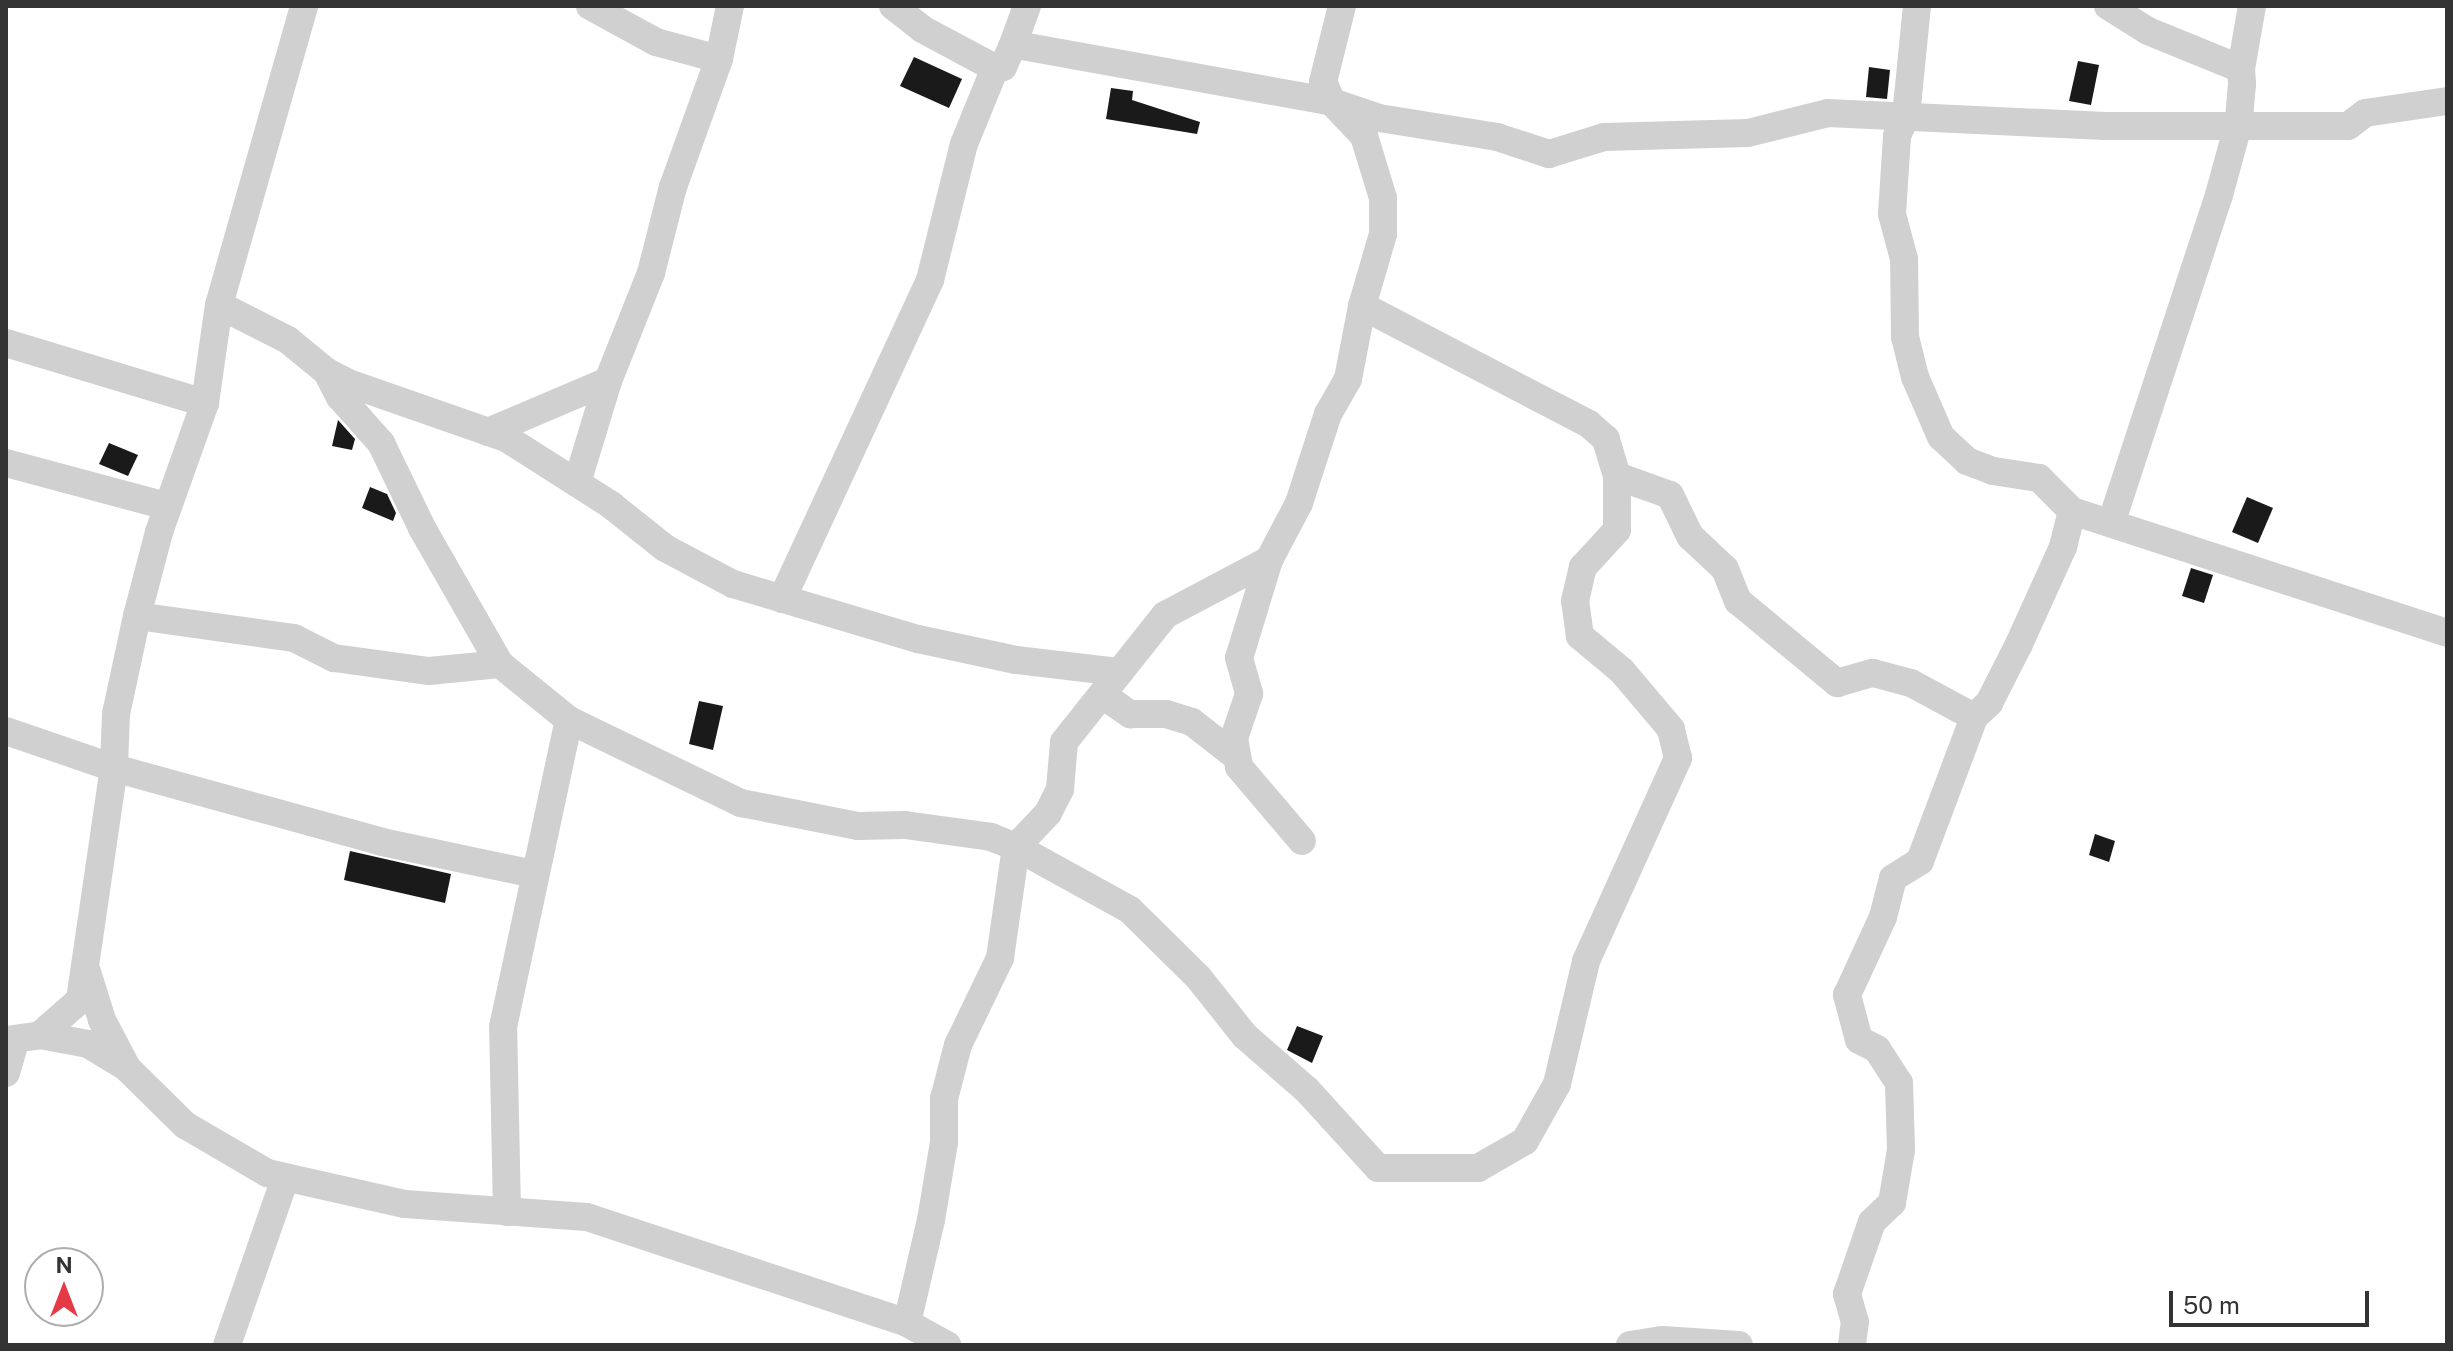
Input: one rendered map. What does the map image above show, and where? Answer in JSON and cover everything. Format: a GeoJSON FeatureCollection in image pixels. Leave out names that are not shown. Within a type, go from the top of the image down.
{"type":"FeatureCollection","features":[{"type":"Feature","properties":{"kind":"street"},"geometry":{"type":"LineString","coordinates":[[6,1073],[20,1038],[80,1000],[87,971],[114,768],[116,714],[137,616],[167,506],[205,403],[219,305],[304,6]]}},
{"type":"Feature","properties":{"kind":"street"},"geometry":{"type":"LineString","coordinates":[[590,6],[656,42],[719,59]]}},
{"type":"Feature","properties":{"kind":"street"},"geometry":{"type":"LineString","coordinates":[[577,483],[608,381],[651,273],[673,187],[719,59],[730,6]]}},
{"type":"Feature","properties":{"kind":"street"},"geometry":{"type":"LineString","coordinates":[[893,6],[922,29],[1003,57],[1332,102],[1379,118],[1497,137],[1549,154],[1627,134],[1748,133],[1828,113],[2106,126],[2239,122],[2348,126],[2365,113],[2447,101]]}},
{"type":"Feature","properties":{"kind":"street"},"geometry":{"type":"LineString","coordinates":[[782,599],[930,280],[964,144],[1027,6]]}},
{"type":"Feature","properties":{"kind":"street"},"geometry":{"type":"LineString","coordinates":[[1302,841],[1248,780],[1237,757],[1234,738],[1249,694],[1239,658],[1269,560],[1299,503],[1328,414],[1348,379],[1362,306],[1383,234],[1383,198],[1364,136],[1332,102],[1323,82],[1325,63],[1342,6]]}},
{"type":"Feature","properties":{"kind":"street"},"geometry":{"type":"LineString","coordinates":[[1917,6],[1906,116],[1897,136],[1892,214],[1904,259],[1905,337],[1929,413],[1941,437],[1967,461],[1993,471],[2039,478],[2072,511],[2447,633]]}},
{"type":"Feature","properties":{"kind":"street"},"geometry":{"type":"LineString","coordinates":[[2108,6],[2148,31],[2241,69]]}},
{"type":"Feature","properties":{"kind":"street"},"geometry":{"type":"LineString","coordinates":[[2111,523],[2239,122],[2241,69],[2252,6]]}},
{"type":"Feature","properties":{"kind":"street"},"geometry":{"type":"LineString","coordinates":[[219,305],[288,340],[327,372],[405,405],[488,432],[577,483],[665,548],[733,584],[1111,684],[1130,714],[1166,714],[1192,722],[1237,757]]}},
{"type":"Feature","properties":{"kind":"street"},"geometry":{"type":"LineString","coordinates":[[327,372],[340,397],[381,443],[422,528],[500,664],[569,720],[741,803],[858,826],[905,825],[991,837],[1016,847],[1130,910],[1198,977],[1245,1036],[1307,1090],[1378,1168],[1478,1168],[1525,1141],[1557,1084],[1586,961],[1678,758],[1671,729],[1622,671],[1580,636],[1578,590],[1583,567],[1617,530],[1617,476],[1606,439],[1589,424],[1362,306]]}},
{"type":"Feature","properties":{"kind":"street"},"geometry":{"type":"LineString","coordinates":[[11,352],[205,403]]}},
{"type":"Feature","properties":{"kind":"street"},"geometry":{"type":"LineString","coordinates":[[488,432],[608,381]]}},
{"type":"Feature","properties":{"kind":"street"},"geometry":{"type":"LineString","coordinates":[[6,463],[167,506]]}},
{"type":"Feature","properties":{"kind":"street"},"geometry":{"type":"LineString","coordinates":[[1617,476],[1670,495],[1690,536],[1725,569],[1738,601],[1837,683],[1873,673],[1911,683],[1974,717]]}},
{"type":"Feature","properties":{"kind":"street"},"geometry":{"type":"LineString","coordinates":[[1852,1345],[1855,1322],[1847,1294],[1872,1222],[1892,1203],[1901,1150],[1899,1083],[1877,1049],[1859,1040],[1847,995],[1883,917],[1893,878],[1920,861],[1974,717],[1989,703],[2019,644],[2063,547],[2072,511]]}},
{"type":"Feature","properties":{"kind":"street"},"geometry":{"type":"LineString","coordinates":[[20,1038],[88,1044],[126,1067],[185,1125],[226,1153],[285,1178],[405,1204],[587,1217],[929,1337],[931,1220],[944,1142],[944,1099],[958,1045],[1000,958],[1016,847],[1043,820],[1060,789],[1064,742],[1165,615],[1269,560]]}},
{"type":"Feature","properties":{"kind":"street"},"geometry":{"type":"LineString","coordinates":[[137,616],[294,638],[334,658],[429,671],[500,664]]}},
{"type":"Feature","properties":{"kind":"street"},"geometry":{"type":"LineString","coordinates":[[507,1212],[503,1027],[569,720]]}},
{"type":"Feature","properties":{"kind":"street"},"geometry":{"type":"LineString","coordinates":[[6,731],[114,768],[382,842],[534,874]]}},
{"type":"Feature","properties":{"kind":"street"},"geometry":{"type":"LineString","coordinates":[[87,971],[102,1020],[126,1067]]}},
{"type":"Feature","properties":{"kind":"street"},"geometry":{"type":"LineString","coordinates":[[227,1345],[285,1178]]}},
{"type":"Feature","properties":{"kind":"street"},"geometry":{"type":"LineString","coordinates":[[1630,1345],[1662,1340],[1739,1345]]}},
{"type":"Feature","properties":{"kind":"building"},"geometry":{"type":"Polygon","coordinates":[[[914,57],[962,79],[949,108],[900,86],[914,57]]]}},
{"type":"Feature","properties":{"kind":"building"},"geometry":{"type":"Polygon","coordinates":[[[2078,61],[2099,65],[2091,105],[2069,101],[2078,61]]]}},
{"type":"Feature","properties":{"kind":"building"},"geometry":{"type":"Polygon","coordinates":[[[1869,67],[1890,70],[1887,99],[1866,97],[1869,67]]]}},
{"type":"Feature","properties":{"kind":"building"},"geometry":{"type":"Polygon","coordinates":[[[1111,88],[1133,91],[1132,100],[1200,122],[1197,134],[1106,119],[1111,88]]]}},
{"type":"Feature","properties":{"kind":"building"},"geometry":{"type":"Polygon","coordinates":[[[338,420],[355,439],[352,450],[332,446],[338,420]]]}},
{"type":"Feature","properties":{"kind":"building"},"geometry":{"type":"Polygon","coordinates":[[[109,443],[138,455],[128,476],[99,464],[109,443]]]}},
{"type":"Feature","properties":{"kind":"building"},"geometry":{"type":"Polygon","coordinates":[[[370,487],[387,494],[396,513],[393,521],[362,508],[370,487]]]}},
{"type":"Feature","properties":{"kind":"building"},"geometry":{"type":"Polygon","coordinates":[[[2247,497],[2273,508],[2258,543],[2232,532],[2247,497]]]}},
{"type":"Feature","properties":{"kind":"building"},"geometry":{"type":"Polygon","coordinates":[[[2191,568],[2213,575],[2204,603],[2182,596],[2191,568]]]}},
{"type":"Feature","properties":{"kind":"building"},"geometry":{"type":"Polygon","coordinates":[[[699,701],[723,706],[713,750],[689,744],[699,701]]]}},
{"type":"Feature","properties":{"kind":"building"},"geometry":{"type":"Polygon","coordinates":[[[2095,834],[2115,841],[2109,862],[2089,855],[2095,834]]]}},
{"type":"Feature","properties":{"kind":"building"},"geometry":{"type":"Polygon","coordinates":[[[350,851],[451,874],[445,903],[344,880],[350,851]]]}},
{"type":"Feature","properties":{"kind":"building"},"geometry":{"type":"Polygon","coordinates":[[[1297,1026],[1323,1036],[1312,1063],[1287,1050],[1297,1026]]]}}]}
